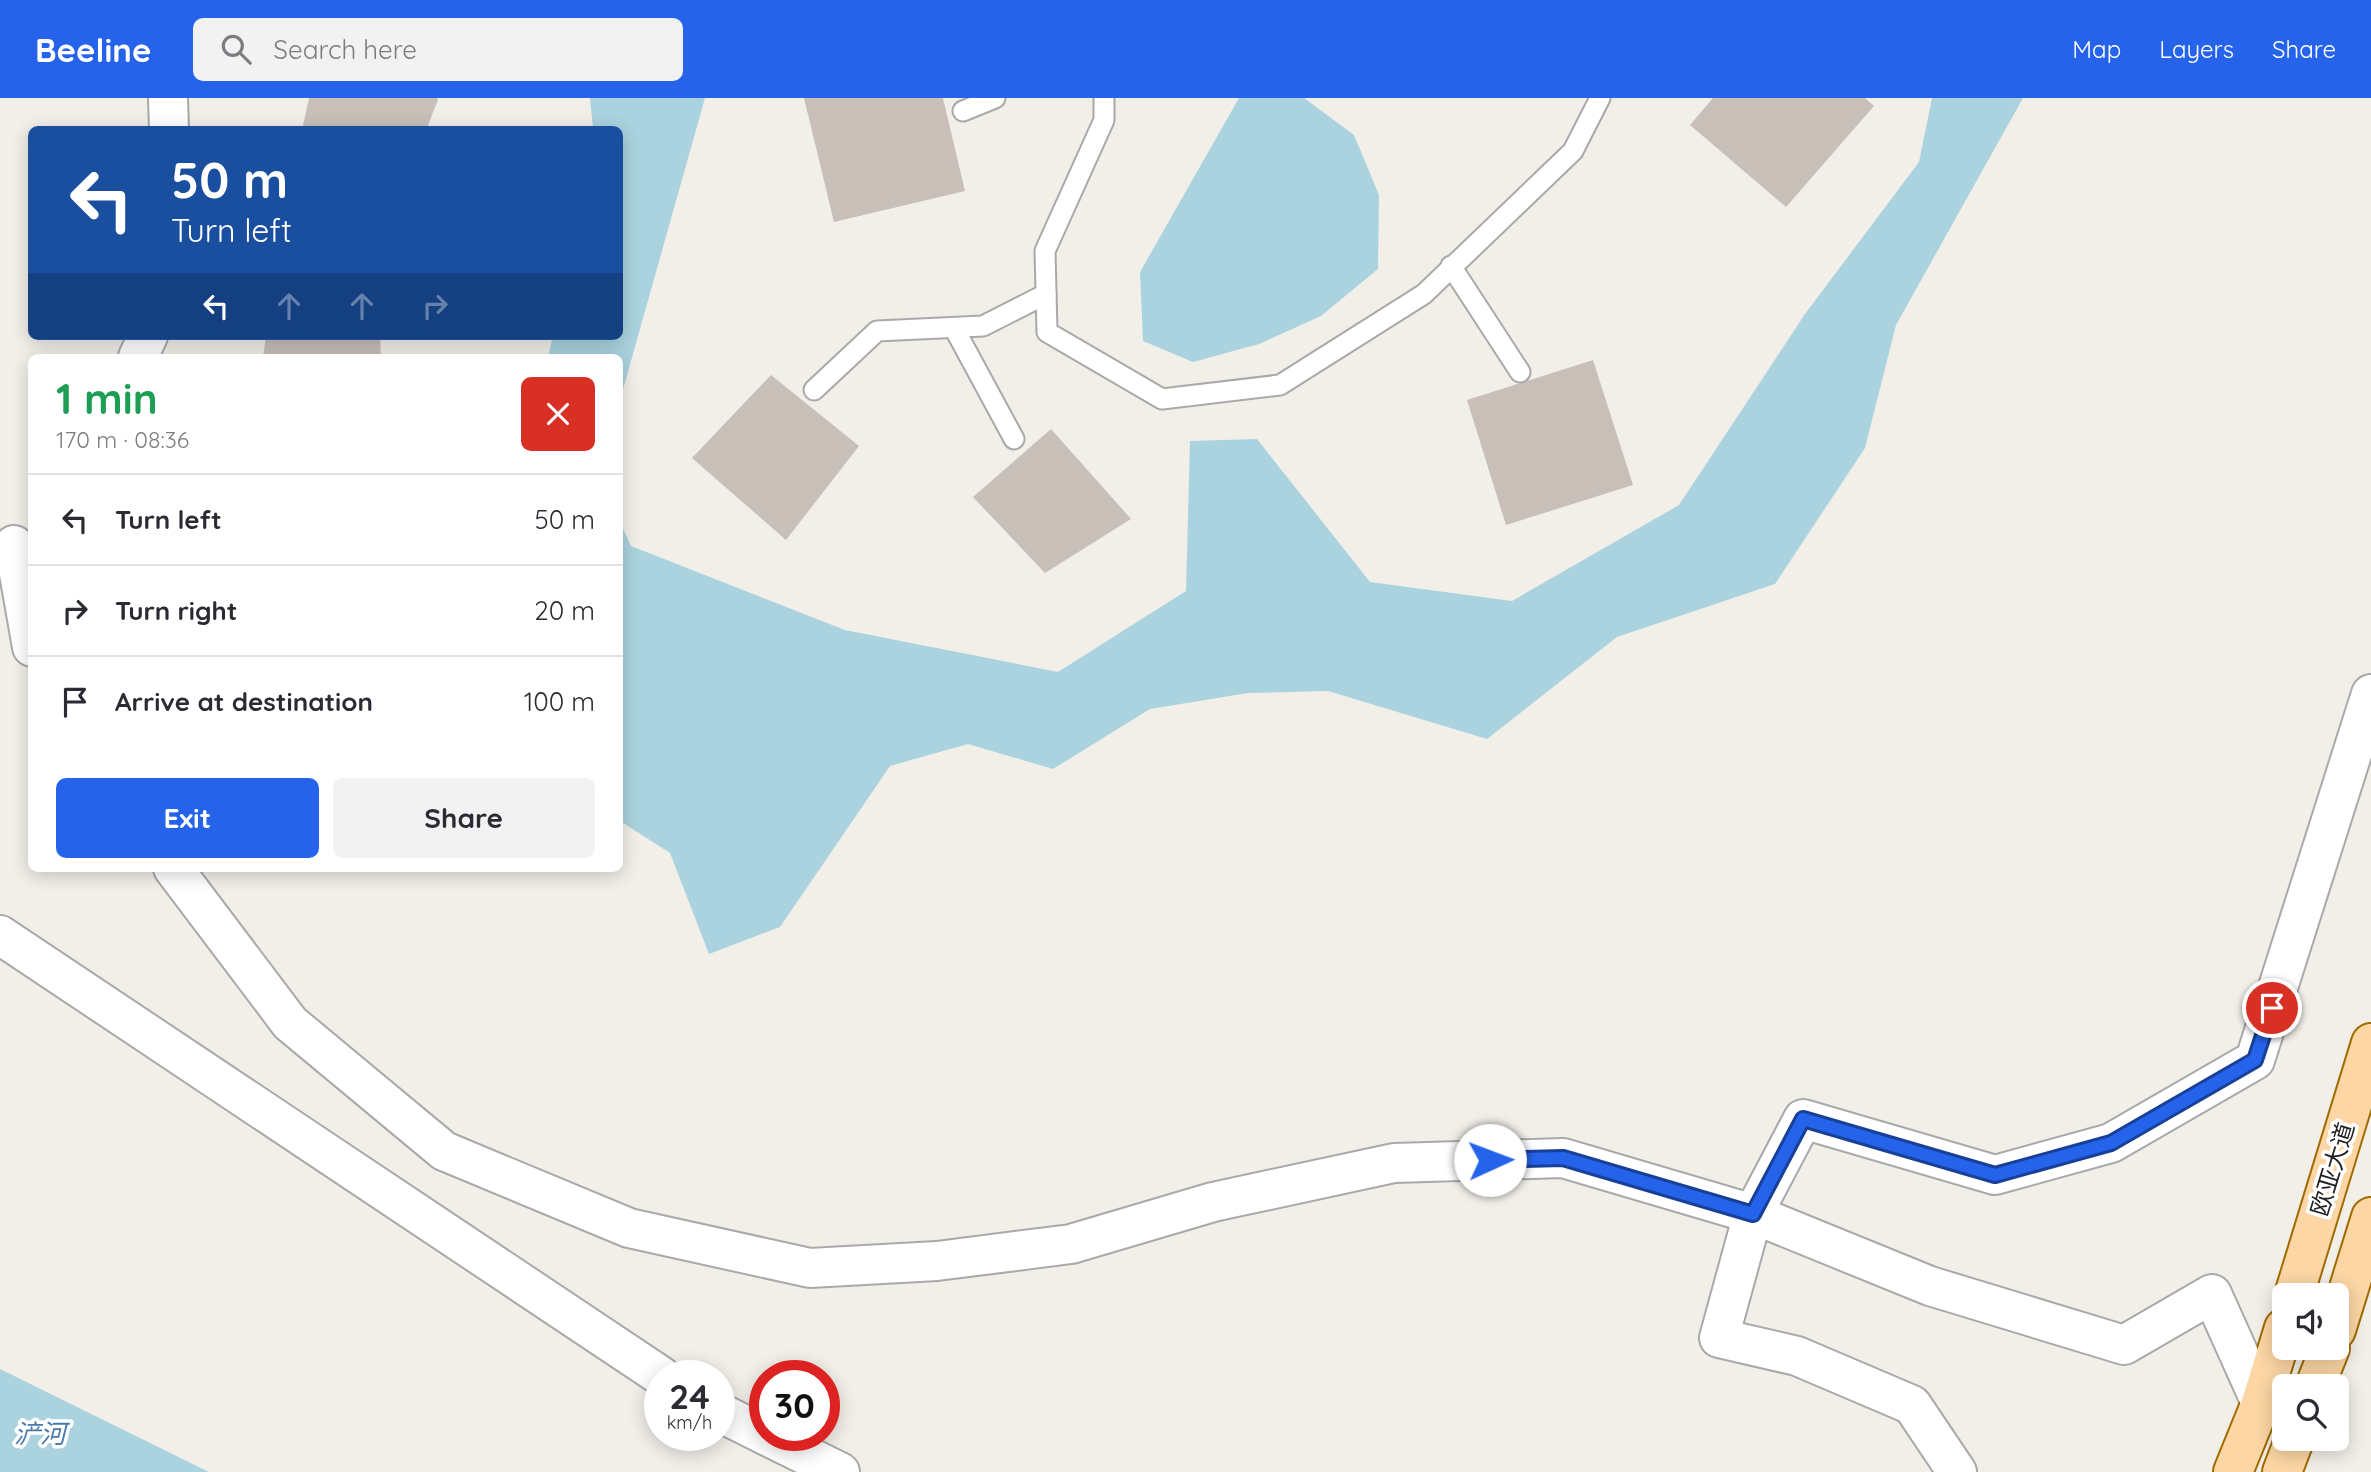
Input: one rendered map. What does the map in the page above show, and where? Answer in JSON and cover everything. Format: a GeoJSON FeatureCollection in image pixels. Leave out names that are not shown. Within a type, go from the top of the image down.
{"type":"FeatureCollection","features":[{"type":"Feature","properties":{"kind":"main road","name":"欧亚大道"},"geometry":{"type":"LineString","coordinates":[[2298,1283],[2371,1043]]}},
{"type":"Feature","properties":{"kind":"main road"},"geometry":{"type":"LineString","coordinates":[[2349,1288],[2371,1217]]}},
{"type":"Feature","properties":{"kind":"main road"},"geometry":{"type":"LineString","coordinates":[[2233,1472],[2261,1403],[2274,1360]]}},
{"type":"Feature","properties":{"kind":"main road"},"geometry":{"type":"LineString","coordinates":[[2282,1472],[2290,1451]]}},
{"type":"Feature","properties":{"kind":"street"},"geometry":{"type":"LineString","coordinates":[[168,98],[170,126]]}},
{"type":"Feature","properties":{"kind":"street"},"geometry":{"type":"LineString","coordinates":[[15,540],[28,622]]}},
{"type":"Feature","properties":{"kind":"street"},"geometry":{"type":"LineString","coordinates":[[1957,1472],[1913,1405],[1797,1356],[1719,1338],[1753,1214],[1803,1119],[1995,1175],[2111,1143],[2255,1060],[2371,694]]}},
{"type":"Feature","properties":{"kind":"street"},"geometry":{"type":"LineString","coordinates":[[176,872],[290,1023],[444,1151],[629,1228],[810,1268],[937,1261],[1071,1244],[1213,1202],[1394,1163],[1563,1158],[1753,1214],[1930,1286],[2124,1345],[2212,1294],[2261,1403]]}},
{"type":"Feature","properties":{"kind":"street"},"geometry":{"type":"LineString","coordinates":[[0,935],[644,1365]]}},
{"type":"Feature","properties":{"kind":"street"},"geometry":{"type":"LineString","coordinates":[[797,1451],[840,1472]]}},
{"type":"Feature","properties":{"kind":"lane"},"geometry":{"type":"LineString","coordinates":[[964,111],[995,98]]}},
{"type":"Feature","properties":{"kind":"lane"},"geometry":{"type":"LineString","coordinates":[[1104,98],[1104,120],[1045,251],[1047,332],[1162,399],[1280,385],[1424,293],[1573,151],[1600,98]]}},
{"type":"Feature","properties":{"kind":"lane"},"geometry":{"type":"LineString","coordinates":[[1451,266],[1520,372]]}},
{"type":"Feature","properties":{"kind":"lane"},"geometry":{"type":"LineString","coordinates":[[814,390],[877,331],[983,326],[1046,294]]}},
{"type":"Feature","properties":{"kind":"lane"},"geometry":{"type":"LineString","coordinates":[[954,328],[1014,439]]}},
{"type":"Feature","properties":{"kind":"water"},"geometry":{"type":"Polygon","coordinates":[[[590,98],[705,98],[623,389],[623,354],[549,354],[552,340],[623,340],[623,126],[593,126],[590,98]]]}},
{"type":"Feature","properties":{"kind":"water"},"geometry":{"type":"Polygon","coordinates":[[[1239,98],[1304,98],[1354,135],[1379,195],[1378,269],[1321,316],[1259,344],[1193,362],[1143,341],[1140,272],[1239,98]]]}},
{"type":"Feature","properties":{"kind":"water"},"geometry":{"type":"Polygon","coordinates":[[[1932,98],[2023,98],[1896,325],[1865,448],[1775,584],[1617,637],[1487,739],[1328,691],[1248,693],[1150,709],[1053,769],[968,744],[890,766],[780,927],[709,954],[670,853],[623,823],[623,529],[631,546],[845,630],[1058,672],[1186,591],[1190,441],[1257,439],[1370,582],[1512,601],[1679,505],[1805,314],[1919,162],[1932,98]]]}},
{"type":"Feature","properties":{"kind":"water","name":"浐河"},"geometry":{"type":"Polygon","coordinates":[[[0,1369],[209,1472],[0,1472],[0,1369]]]}},
{"type":"Feature","properties":{"kind":"building"},"geometry":{"type":"Polygon","coordinates":[[[309,98],[438,100],[428,126],[303,126],[309,98]]]}},
{"type":"Feature","properties":{"kind":"building"},"geometry":{"type":"Polygon","coordinates":[[[804,98],[943,98],[965,191],[834,222],[804,98]]]}},
{"type":"Feature","properties":{"kind":"building"},"geometry":{"type":"Polygon","coordinates":[[[1713,98],[1865,98],[1874,106],[1786,207],[1690,125],[1713,98]]]}},
{"type":"Feature","properties":{"kind":"building"},"geometry":{"type":"Polygon","coordinates":[[[265,340],[380,340],[381,354],[263,354],[265,340]]]}},
{"type":"Feature","properties":{"kind":"building"},"geometry":{"type":"Polygon","coordinates":[[[1593,360],[1633,485],[1506,525],[1467,400],[1593,360]]]}},
{"type":"Feature","properties":{"kind":"building"},"geometry":{"type":"Polygon","coordinates":[[[771,375],[859,446],[786,540],[692,458],[771,375]]]}},
{"type":"Feature","properties":{"kind":"building"},"geometry":{"type":"Polygon","coordinates":[[[1051,429],[1131,519],[1045,573],[973,497],[1051,429]]]}},
{"type":"Feature","properties":{"kind":"route"},"geometry":{"type":"LineString","coordinates":[[1490,1160],[1563,1158],[1753,1214],[1803,1119],[1995,1175],[2111,1143],[2255,1060],[2272,1008]]}}]}
